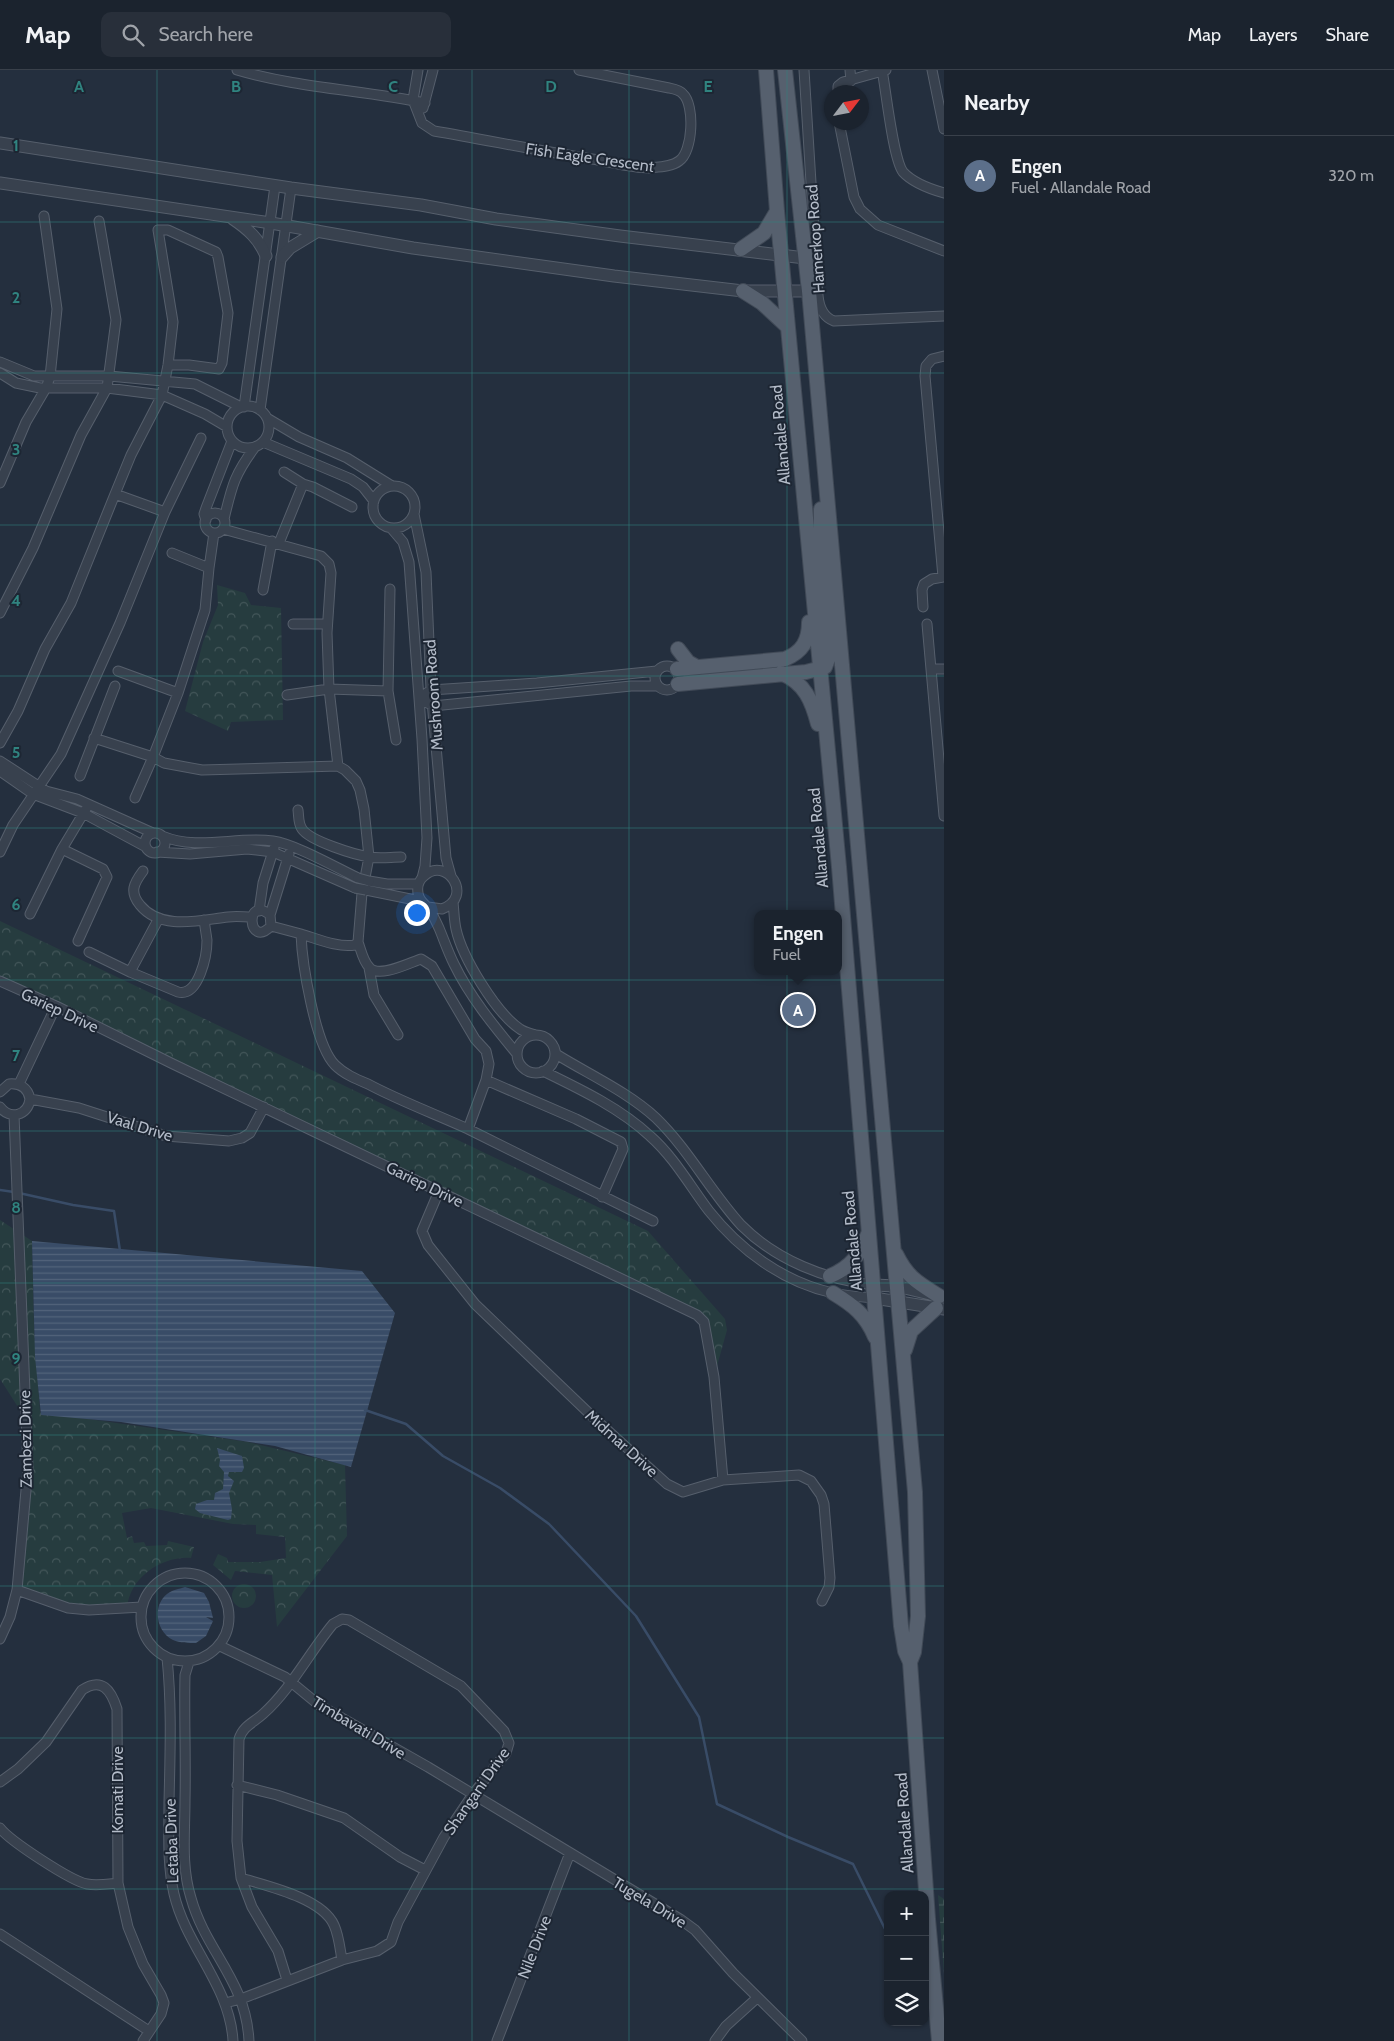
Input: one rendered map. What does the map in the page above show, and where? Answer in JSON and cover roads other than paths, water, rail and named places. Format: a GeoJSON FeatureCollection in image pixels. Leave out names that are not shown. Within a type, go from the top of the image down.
{"type":"FeatureCollection","features":[{"type":"Feature","properties":{"kind":"main road","name":"Allandale Road"},"geometry":{"type":"LineString","coordinates":[[766,70],[777,211],[841,910]]}},
{"type":"Feature","properties":{"kind":"main road","name":"Allandale Road"},"geometry":{"type":"LineString","coordinates":[[785,70],[809,292],[915,1492],[918,1616],[914,1652],[910,1662]]}},
{"type":"Feature","properties":{"kind":"main road"},"geometry":{"type":"LineString","coordinates":[[740,249],[764,233],[777,211]]}},
{"type":"Feature","properties":{"kind":"main road"},"geometry":{"type":"LineString","coordinates":[[743,291],[762,303],[788,326]]}},
{"type":"Feature","properties":{"kind":"main road"},"geometry":{"type":"LineString","coordinates":[[678,684],[820,670],[826,667],[828,659],[820,551],[824,461]]}},
{"type":"Feature","properties":{"kind":"main road"},"geometry":{"type":"LineString","coordinates":[[677,669],[771,661],[784,659],[798,653],[807,640],[809,628],[810,568]]}},
{"type":"Feature","properties":{"kind":"main road"},"geometry":{"type":"LineString","coordinates":[[678,649],[688,662],[697,667]]}},
{"type":"Feature","properties":{"kind":"main road"},"geometry":{"type":"LineString","coordinates":[[781,673],[796,681],[808,694],[828,758]]}},
{"type":"Feature","properties":{"kind":"main road","name":"Allandale Road"},"geometry":{"type":"LineString","coordinates":[[842,920],[901,1626],[905,1651],[910,1662],[928,1919],[940,2041]]}},
{"type":"Feature","properties":{"kind":"main road"},"geometry":{"type":"LineString","coordinates":[[830,1276],[852,1263],[863,1246],[869,1231]]}},
{"type":"Feature","properties":{"kind":"main road"},"geometry":{"type":"LineString","coordinates":[[892,1245],[903,1269],[915,1282],[941,1302],[911,1332],[904,1354]]}},
{"type":"Feature","properties":{"kind":"main road"},"geometry":{"type":"LineString","coordinates":[[833,1293],[862,1313],[870,1324],[878,1344]]}},
{"type":"Feature","properties":{"kind":"street"},"geometry":{"type":"LineString","coordinates":[[237,70],[273,80],[425,103]]}},
{"type":"Feature","properties":{"kind":"street"},"geometry":{"type":"LineString","coordinates":[[413,100],[418,70]]}},
{"type":"Feature","properties":{"kind":"street"},"geometry":{"type":"LineString","coordinates":[[420,115],[433,70]]}},
{"type":"Feature","properties":{"kind":"street","name":"Fish Eagle Crescent"},"geometry":{"type":"LineString","coordinates":[[413,100],[423,125],[434,131],[569,156],[647,168],[672,164],[680,161],[686,155],[690,144],[690,110],[688,100],[682,93],[669,88],[579,70]]}},
{"type":"Feature","properties":{"kind":"street","name":"Hamerkop Road"},"geometry":{"type":"LineString","coordinates":[[804,70],[818,295],[822,311],[829,320],[834,321],[944,316]]}},
{"type":"Feature","properties":{"kind":"street"},"geometry":{"type":"LineString","coordinates":[[850,70],[851,81]]}},
{"type":"Feature","properties":{"kind":"street"},"geometry":{"type":"LineString","coordinates":[[840,85],[884,70],[899,165],[910,178],[944,193]]}},
{"type":"Feature","properties":{"kind":"street"},"geometry":{"type":"LineString","coordinates":[[932,70],[944,129]]}},
{"type":"Feature","properties":{"kind":"street"},"geometry":{"type":"LineString","coordinates":[[841,130],[854,197],[860,209],[878,225],[944,251]]}},
{"type":"Feature","properties":{"kind":"street"},"geometry":{"type":"LineString","coordinates":[[0,143],[275,186],[421,205],[496,219],[805,258]]}},
{"type":"Feature","properties":{"kind":"street"},"geometry":{"type":"LineString","coordinates":[[0,183],[271,223],[413,248],[586,272],[743,291],[809,292]]}},
{"type":"Feature","properties":{"kind":"street"},"geometry":{"type":"LineString","coordinates":[[243,407],[275,186]]}},
{"type":"Feature","properties":{"kind":"street"},"geometry":{"type":"LineString","coordinates":[[260,410],[291,188]]}},
{"type":"Feature","properties":{"kind":"street"},"geometry":{"type":"LineString","coordinates":[[0,483],[26,422],[46,388],[50,377],[57,309],[44,216]]}},
{"type":"Feature","properties":{"kind":"street"},"geometry":{"type":"LineString","coordinates":[[231,218],[252,234],[260,243],[266,256]]}},
{"type":"Feature","properties":{"kind":"street"},"geometry":{"type":"LineString","coordinates":[[0,614],[33,548],[81,435],[107,388],[116,320],[98,221]]}},
{"type":"Feature","properties":{"kind":"street"},"geometry":{"type":"LineString","coordinates":[[0,743],[18,711],[46,649],[71,603],[131,454],[162,395],[173,322],[158,230],[168,230],[216,252],[228,313],[221,367],[216,369],[189,365],[168,365]]}},
{"type":"Feature","properties":{"kind":"street"},"geometry":{"type":"LineString","coordinates":[[282,257],[290,248],[318,231]]}},
{"type":"Feature","properties":{"kind":"street"},"geometry":{"type":"LineString","coordinates":[[923,607],[922,590],[924,584],[932,579],[944,577],[925,376],[926,366],[932,359],[944,356]]}},
{"type":"Feature","properties":{"kind":"street"},"geometry":{"type":"LineString","coordinates":[[0,362],[29,375],[50,377],[108,376],[195,384],[243,407]]}},
{"type":"Feature","properties":{"kind":"street"},"geometry":{"type":"LineString","coordinates":[[0,373],[24,386],[107,388],[162,395],[227,426]]}},
{"type":"Feature","properties":{"kind":"street"},"geometry":{"type":"LineString","coordinates":[[223,529],[234,480],[255,447],[264,442],[269,428],[267,418],[260,410],[251,406],[243,407],[230,417],[227,426],[232,441],[240,447],[255,447]]}},
{"type":"Feature","properties":{"kind":"street","name":"Mushroom Road"},"geometry":{"type":"LineString","coordinates":[[267,418],[299,437],[347,458],[392,486],[402,488],[410,494],[415,503],[414,514],[426,572],[431,690],[445,844],[451,876]]}},
{"type":"Feature","properties":{"kind":"street"},"geometry":{"type":"LineString","coordinates":[[0,852],[13,825],[61,754],[120,623],[165,512],[201,438]]}},
{"type":"Feature","properties":{"kind":"street"},"geometry":{"type":"LineString","coordinates":[[214,533],[207,529],[204,514],[232,441]]}},
{"type":"Feature","properties":{"kind":"street","name":"Mushroom Road"},"geometry":{"type":"LineString","coordinates":[[264,442],[351,479],[363,487],[374,501],[375,516],[381,524],[391,528],[404,542],[409,562],[427,838],[425,866],[420,881]]}},
{"type":"Feature","properties":{"kind":"street"},"geometry":{"type":"LineString","coordinates":[[225,459],[240,468]]}},
{"type":"Feature","properties":{"kind":"street"},"geometry":{"type":"LineString","coordinates":[[284,472],[303,484],[352,506]]}},
{"type":"Feature","properties":{"kind":"street"},"geometry":{"type":"LineString","coordinates":[[934,483],[944,483]]}},
{"type":"Feature","properties":{"kind":"street"},"geometry":{"type":"LineString","coordinates":[[263,590],[276,542],[303,484]]}},
{"type":"Feature","properties":{"kind":"street"},"geometry":{"type":"LineString","coordinates":[[374,501],[379,492],[392,486]]}},
{"type":"Feature","properties":{"kind":"street"},"geometry":{"type":"LineString","coordinates":[[116,494],[165,512]]}},
{"type":"Feature","properties":{"kind":"street"},"geometry":{"type":"LineString","coordinates":[[206,520],[210,515],[216,513],[224,519]]}},
{"type":"Feature","properties":{"kind":"street"},"geometry":{"type":"LineString","coordinates":[[391,528],[406,525],[414,514]]}},
{"type":"Feature","properties":{"kind":"street"},"geometry":{"type":"LineString","coordinates":[[214,533],[223,529],[276,542],[322,556],[329,564],[332,573],[327,624],[329,689],[338,766]]}},
{"type":"Feature","properties":{"kind":"street"},"geometry":{"type":"LineString","coordinates":[[135,798],[178,693],[205,610],[214,533]]}},
{"type":"Feature","properties":{"kind":"street"},"geometry":{"type":"LineString","coordinates":[[172,553],[209,568]]}},
{"type":"Feature","properties":{"kind":"street"},"geometry":{"type":"LineString","coordinates":[[390,589],[388,691],[396,740]]}},
{"type":"Feature","properties":{"kind":"street"},"geometry":{"type":"LineString","coordinates":[[293,624],[327,624]]}},
{"type":"Feature","properties":{"kind":"street"},"geometry":{"type":"LineString","coordinates":[[927,624],[944,816]]}},
{"type":"Feature","properties":{"kind":"street"},"geometry":{"type":"LineString","coordinates":[[668,666],[677,669],[679,676],[678,684],[669,690],[658,686],[631,686],[433,706],[419,698],[431,690],[537,683],[657,671],[668,666]]}},
{"type":"Feature","properties":{"kind":"street"},"geometry":{"type":"LineString","coordinates":[[931,669],[944,669]]}},
{"type":"Feature","properties":{"kind":"street"},"geometry":{"type":"LineString","coordinates":[[118,671],[178,693]]}},
{"type":"Feature","properties":{"kind":"street"},"geometry":{"type":"LineString","coordinates":[[657,671],[655,679],[658,686]]}},
{"type":"Feature","properties":{"kind":"street"},"geometry":{"type":"LineString","coordinates":[[80,776],[115,686]]}},
{"type":"Feature","properties":{"kind":"street"},"geometry":{"type":"LineString","coordinates":[[287,694],[329,689],[388,691]]}},
{"type":"Feature","properties":{"kind":"street"},"geometry":{"type":"LineString","coordinates":[[94,738],[164,762],[202,770],[338,766],[345,770],[356,781],[360,790],[369,857],[362,893],[358,942],[369,968],[374,995],[398,1034]]}},
{"type":"Feature","properties":{"kind":"street"},"geometry":{"type":"LineString","coordinates":[[0,761],[36,790],[88,804],[175,842],[189,844],[250,839],[276,841],[358,878],[387,884],[420,881],[434,870],[443,871],[451,876],[457,888],[453,902],[456,930],[463,949],[481,983],[509,1020],[521,1030],[534,1035],[544,1036],[554,1047],[556,1054],[626,1095],[654,1116],[681,1145],[727,1208],[758,1239],[778,1254],[797,1264],[897,1302],[941,1302]]}},
{"type":"Feature","properties":{"kind":"street"},"geometry":{"type":"LineString","coordinates":[[0,771],[146,847],[150,852],[190,854],[241,850],[273,852],[355,888],[420,901],[428,907],[442,910],[453,902]]}},
{"type":"Feature","properties":{"kind":"street"},"geometry":{"type":"LineString","coordinates":[[30,914],[62,849],[88,804]]}},
{"type":"Feature","properties":{"kind":"street"},"geometry":{"type":"LineString","coordinates":[[298,810],[299,823],[308,835],[329,845],[369,857],[401,857]]}},
{"type":"Feature","properties":{"kind":"street"},"geometry":{"type":"LineString","coordinates":[[146,847],[145,840],[158,834]]}},
{"type":"Feature","properties":{"kind":"street"},"geometry":{"type":"LineString","coordinates":[[156,852],[164,846],[158,834]]}},
{"type":"Feature","properties":{"kind":"street"},"geometry":{"type":"LineString","coordinates":[[259,911],[263,883],[276,841]]}},
{"type":"Feature","properties":{"kind":"street"},"geometry":{"type":"LineString","coordinates":[[271,926],[270,915],[293,848]]}},
{"type":"Feature","properties":{"kind":"street"},"geometry":{"type":"LineString","coordinates":[[62,849],[103,870],[107,877],[78,941]]}},
{"type":"Feature","properties":{"kind":"street"},"geometry":{"type":"LineString","coordinates":[[143,871],[133,889],[134,896],[144,910],[159,918],[178,922],[252,917],[259,911],[265,911],[270,915]]}},
{"type":"Feature","properties":{"kind":"street"},"geometry":{"type":"LineString","coordinates":[[420,881],[418,893],[420,901]]}},
{"type":"Feature","properties":{"kind":"street"},"geometry":{"type":"LineString","coordinates":[[428,907],[454,964],[469,990],[487,1018],[517,1054],[520,1064],[528,1071],[543,1071],[598,1099],[634,1122],[651,1136],[675,1164],[710,1212],[747,1251],[787,1278],[833,1293],[874,1292],[896,1286],[941,1302]]}},
{"type":"Feature","properties":{"kind":"street"},"geometry":{"type":"LineString","coordinates":[[252,917],[251,924],[260,932],[267,930],[271,926]]}},
{"type":"Feature","properties":{"kind":"street"},"geometry":{"type":"LineString","coordinates":[[130,972],[159,918]]}},
{"type":"Feature","properties":{"kind":"street"},"geometry":{"type":"LineString","coordinates":[[89,952],[178,992],[186,992],[190,990],[200,973],[206,954],[207,941],[204,920]]}},
{"type":"Feature","properties":{"kind":"street"},"geometry":{"type":"LineString","coordinates":[[271,926],[323,941],[349,946],[355,945],[358,942]]}},
{"type":"Feature","properties":{"kind":"street"},"geometry":{"type":"LineString","coordinates":[[301,934],[302,961],[321,1038],[334,1064],[345,1073],[394,1098],[468,1130],[653,1221]]}},
{"type":"Feature","properties":{"kind":"street"},"geometry":{"type":"LineString","coordinates":[[369,968],[375,972],[383,972],[421,959],[429,962],[475,1040],[486,1051],[489,1064],[486,1080],[468,1130]]}},
{"type":"Feature","properties":{"kind":"street","name":"Gariep Drive"},"geometry":{"type":"LineString","coordinates":[[0,981],[56,1006],[691,1311],[702,1318],[714,1377],[722,1480]]}},
{"type":"Feature","properties":{"kind":"street"},"geometry":{"type":"LineString","coordinates":[[19,1084],[56,1006]]}},
{"type":"Feature","properties":{"kind":"street"},"geometry":{"type":"LineString","coordinates":[[517,1054],[522,1041],[534,1035]]}},
{"type":"Feature","properties":{"kind":"street"},"geometry":{"type":"LineString","coordinates":[[543,1071],[554,1061],[554,1047]]}},
{"type":"Feature","properties":{"kind":"street"},"geometry":{"type":"LineString","coordinates":[[486,1080],[576,1119],[621,1142],[623,1149],[602,1197]]}},
{"type":"Feature","properties":{"kind":"street"},"geometry":{"type":"LineString","coordinates":[[0,1092],[9,1084],[19,1084],[25,1088],[30,1099],[25,1111],[14,1115],[8,1114],[0,1107]]}},
{"type":"Feature","properties":{"kind":"street","name":"Vaal Drive"},"geometry":{"type":"LineString","coordinates":[[30,1099],[79,1108],[166,1136],[229,1142],[242,1138],[250,1132],[264,1107]]}},
{"type":"Feature","properties":{"kind":"street","name":"Zambezi Drive"},"geometry":{"type":"LineString","coordinates":[[0,1639],[10,1617],[17,1590],[28,1468],[14,1115]]}},
{"type":"Feature","properties":{"kind":"street","name":"Midmar Drive"},"geometry":{"type":"LineString","coordinates":[[439,1191],[423,1227],[424,1237],[454,1280],[475,1304],[594,1418],[667,1484],[677,1490],[687,1492],[722,1480],[799,1475],[811,1481],[821,1495],[824,1504],[830,1578],[829,1587],[822,1601]]}},
{"type":"Feature","properties":{"kind":"street"},"geometry":{"type":"LineString","coordinates":[[190,1573],[205,1577],[218,1587],[227,1600],[230,1616],[228,1632],[220,1646],[212,1654],[201,1660],[189,1662],[167,1658],[159,1653],[146,1637],[141,1618],[142,1608],[148,1593],[159,1581],[174,1574],[190,1573]]}},
{"type":"Feature","properties":{"kind":"street"},"geometry":{"type":"LineString","coordinates":[[17,1590],[68,1608],[89,1610],[142,1608]]}},
{"type":"Feature","properties":{"kind":"street","name":"Shangani Drive"},"geometry":{"type":"LineString","coordinates":[[225,2003],[241,1999],[342,1960],[377,1951],[391,1942],[398,1922],[444,1836],[473,1794],[506,1753],[509,1744],[507,1736],[500,1726],[472,1696],[456,1683],[359,1625],[345,1619],[333,1624],[292,1681]]}},
{"type":"Feature","properties":{"kind":"street","name":"Timbavati Drive"},"geometry":{"type":"LineString","coordinates":[[220,1646],[292,1681],[319,1704],[473,1794]]}},
{"type":"Feature","properties":{"kind":"street","name":"Letaba Drive"},"geometry":{"type":"LineString","coordinates":[[167,1658],[170,1714],[168,1837],[171,1881],[184,1924],[218,1985],[225,2003],[233,2041]]}},
{"type":"Feature","properties":{"kind":"street","name":"Letaba Drive"},"geometry":{"type":"LineString","coordinates":[[189,1662],[185,1675],[184,1864],[195,1911],[241,1999],[247,2019],[249,2041]]}},
{"type":"Feature","properties":{"kind":"street"},"geometry":{"type":"LineString","coordinates":[[287,1980],[275,1944],[252,1907],[241,1878],[238,1842],[238,1749],[242,1732],[267,1710],[292,1681]]}},
{"type":"Feature","properties":{"kind":"street","name":"Komati Drive"},"geometry":{"type":"LineString","coordinates":[[0,1782],[18,1769],[46,1742],[82,1690],[91,1685],[98,1684],[109,1691],[117,1709],[118,1883],[128,1927],[143,1964],[161,1994],[164,2003],[161,2014],[143,2041]]}},
{"type":"Feature","properties":{"kind":"street"},"geometry":{"type":"LineString","coordinates":[[238,1785],[277,1795],[344,1818],[400,1857],[425,1870]]}},
{"type":"Feature","properties":{"kind":"street","name":"Tugela Drive"},"geometry":{"type":"LineString","coordinates":[[473,1794],[691,1926],[757,1998],[802,2041]]}},
{"type":"Feature","properties":{"kind":"street"},"geometry":{"type":"LineString","coordinates":[[0,1828],[9,1837],[38,1857],[80,1881],[89,1884],[118,1883]]}},
{"type":"Feature","properties":{"kind":"street","name":"Nile Drive"},"geometry":{"type":"LineString","coordinates":[[497,2041],[570,1853]]}},
{"type":"Feature","properties":{"kind":"street"},"geometry":{"type":"LineString","coordinates":[[241,1878],[296,1896],[326,1915],[335,1926],[342,1960]]}},
{"type":"Feature","properties":{"kind":"street"},"geometry":{"type":"LineString","coordinates":[[0,1934],[149,2032]]}},
{"type":"Feature","properties":{"kind":"street"},"geometry":{"type":"LineString","coordinates":[[715,2041],[726,2026],[757,1998]]}},
{"type":"Feature","properties":{"kind":"water"},"geometry":{"type":"Polygon","coordinates":[[[32,1241],[362,1271],[395,1313],[351,1467],[275,1446],[121,1422],[41,1415],[35,1357],[32,1241]]]}},
{"type":"Feature","properties":{"kind":"water"},"geometry":{"type":"Polygon","coordinates":[[[217,1448],[242,1456],[244,1468],[242,1472],[229,1472],[228,1476],[234,1481],[229,1493],[232,1509],[231,1519],[228,1520],[200,1513],[195,1509],[196,1504],[207,1500],[214,1500],[215,1493],[223,1489],[224,1472],[219,1466],[220,1460],[217,1448]]]}},
{"type":"Feature","properties":{"kind":"water"},"geometry":{"type":"Polygon","coordinates":[[[185,1587],[204,1593],[209,1602],[213,1618],[206,1617],[213,1621],[206,1636],[196,1643],[173,1640],[163,1631],[158,1618],[159,1605],[162,1599],[167,1594],[185,1587]]]}},
{"type":"Feature","properties":{"kind":"waterway"},"geometry":{"type":"LineString","coordinates":[[0,1190],[14,1192]]}},
{"type":"Feature","properties":{"kind":"waterway"},"geometry":{"type":"LineString","coordinates":[[19,1193],[73,1205],[114,1211],[120,1251]]}},
{"type":"Feature","properties":{"kind":"waterway"},"geometry":{"type":"LineString","coordinates":[[365,1410],[406,1424],[443,1456],[500,1488],[549,1524],[636,1616],[699,1717],[717,1804],[788,1837],[853,1864],[884,1927]]}},
{"type":"Feature","properties":{"kind":"place","name":"Engen"},"geometry":{"type":"Point","coordinates":[798,1010]}}]}
